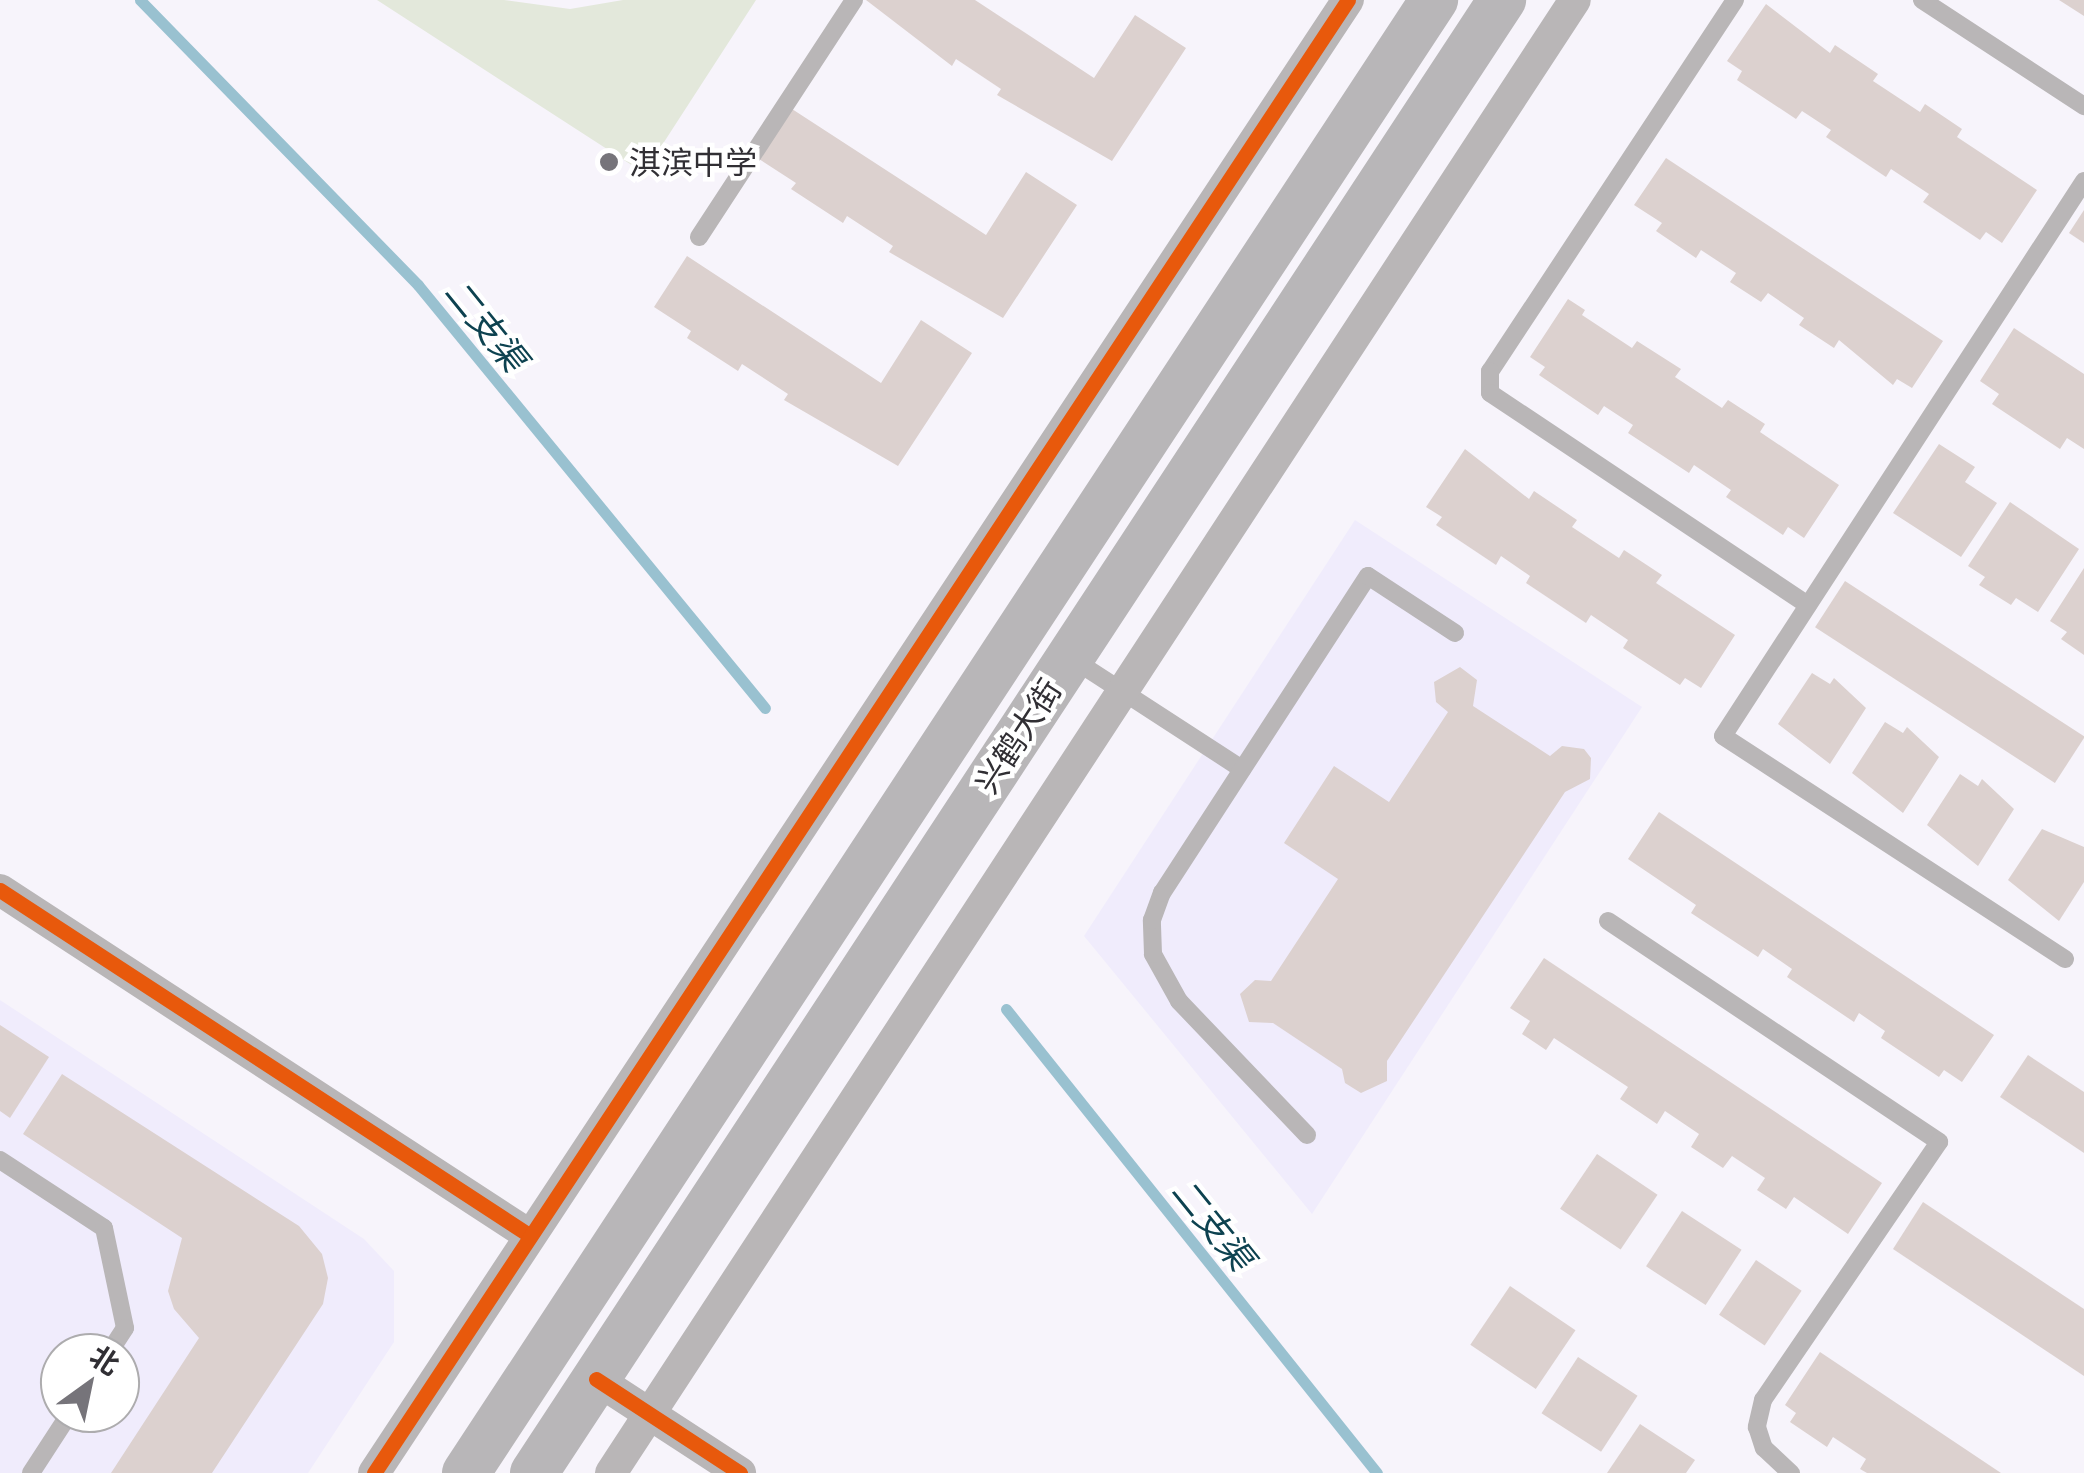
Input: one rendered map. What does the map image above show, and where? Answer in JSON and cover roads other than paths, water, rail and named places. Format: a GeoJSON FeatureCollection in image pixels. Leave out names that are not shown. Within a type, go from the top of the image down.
{"type":"FeatureCollection","features":[{"type":"Feature","properties":{"kind":"main road","name":"兴鹤大街"},"geometry":{"type":"LineString","coordinates":[[466,1473],[1434,0]]}},
{"type":"Feature","properties":{"kind":"main road","name":"兴鹤大街"},"geometry":{"type":"LineString","coordinates":[[534,1473],[1502,0]]}},
{"type":"Feature","properties":{"kind":"street"},"geometry":{"type":"LineString","coordinates":[[374,1473],[1348,0]]}},
{"type":"Feature","properties":{"kind":"street"},"geometry":{"type":"LineString","coordinates":[[611,1473],[1575,0]]}},
{"type":"Feature","properties":{"kind":"street"},"geometry":{"type":"LineString","coordinates":[[0,890],[529,1235]]}},
{"type":"Feature","properties":{"kind":"street"},"geometry":{"type":"LineString","coordinates":[[596,1379],[740,1473]]}},
{"type":"Feature","properties":{"kind":"lane"},"geometry":{"type":"LineString","coordinates":[[699,236],[854,0]]}},
{"type":"Feature","properties":{"kind":"lane"},"geometry":{"type":"LineString","coordinates":[[1735,0],[1490,371],[1490,393],[1808,605]]}},
{"type":"Feature","properties":{"kind":"lane"},"geometry":{"type":"LineString","coordinates":[[1922,0],[2084,106]]}},
{"type":"Feature","properties":{"kind":"lane"},"geometry":{"type":"LineString","coordinates":[[2065,959],[1722,736],[2084,181]]}},
{"type":"Feature","properties":{"kind":"lane"},"geometry":{"type":"LineString","coordinates":[[1307,1135],[1179,1001],[1153,954],[1152,920],[1162,894],[1368,576],[1455,633]]}},
{"type":"Feature","properties":{"kind":"lane"},"geometry":{"type":"LineString","coordinates":[[1070,658],[1242,769]]}},
{"type":"Feature","properties":{"kind":"lane"},"geometry":{"type":"LineString","coordinates":[[1608,922],[1939,1142],[1763,1400],[1757,1427],[1764,1448],[1791,1473]]}},
{"type":"Feature","properties":{"kind":"lane"},"geometry":{"type":"LineString","coordinates":[[0,1160],[104,1228],[125,1328],[122,1333]]}},
{"type":"Feature","properties":{"kind":"lane"},"geometry":{"type":"LineString","coordinates":[[31,1473],[57,1433]]}},
{"type":"Feature","properties":{"kind":"waterway","name":"二支渠"},"geometry":{"type":"LineString","coordinates":[[140,0],[418,285],[765,708]]}},
{"type":"Feature","properties":{"kind":"waterway","name":"二支渠"},"geometry":{"type":"LineString","coordinates":[[1006,1009],[1377,1473]]}},
{"type":"Feature","properties":{"kind":"place","name":"淇滨中学"},"geometry":{"type":"Point","coordinates":[609,162]}}]}
